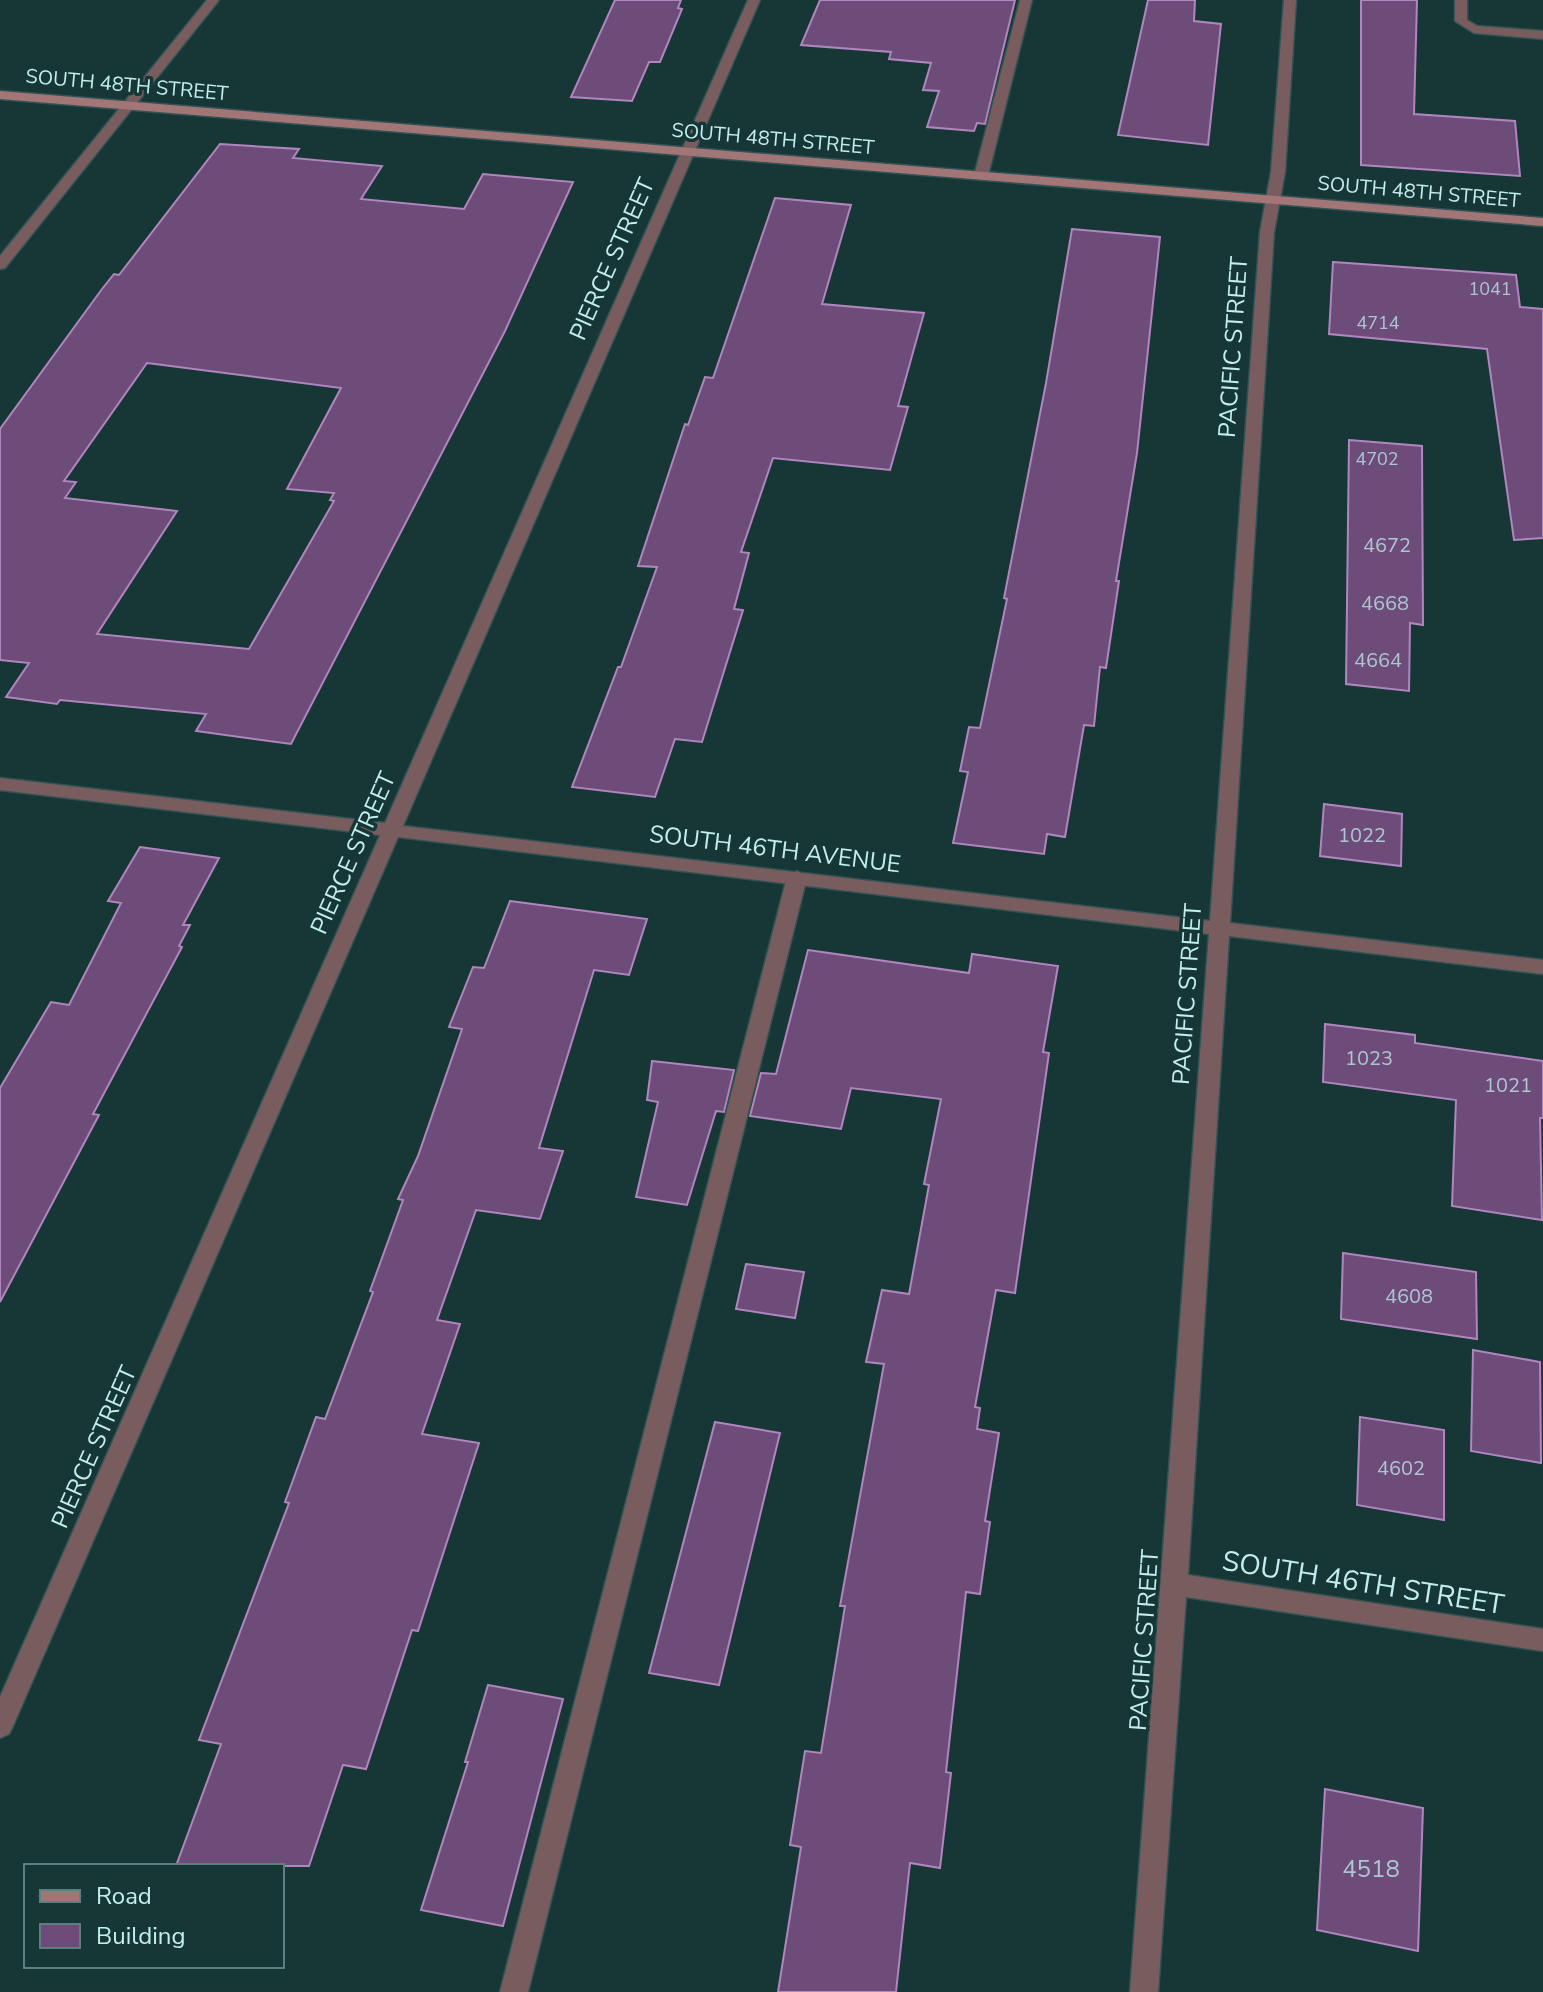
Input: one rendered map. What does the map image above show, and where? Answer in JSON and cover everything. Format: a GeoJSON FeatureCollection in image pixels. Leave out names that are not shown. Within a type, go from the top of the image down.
{"type":"FeatureCollection","features":[{"type":"Feature","properties":{"kind":"street"},"geometry":{"type":"LineString","coordinates":[[0,265],[213,0]]}},
{"type":"Feature","properties":{"kind":"street","name":"PIERCE STREET"},"geometry":{"type":"LineString","coordinates":[[0,1726],[754,0]]}},
{"type":"Feature","properties":{"kind":"street"},"geometry":{"type":"LineString","coordinates":[[981,176],[1026,0]]}},
{"type":"Feature","properties":{"kind":"street","name":"PACIFIC STREET"},"geometry":{"type":"LineString","coordinates":[[1144,1992],[1175,1584],[1266,248],[1278,172],[1290,0]]}},
{"type":"Feature","properties":{"kind":"street"},"geometry":{"type":"LineString","coordinates":[[1461,0],[1461,21],[1474,29],[1543,35]]}},
{"type":"Feature","properties":{"kind":"street","name":"SOUTH 48TH STREET"},"geometry":{"type":"LineString","coordinates":[[0,95],[1543,222]]}},
{"type":"Feature","properties":{"kind":"street","name":"SOUTH 46TH AVENUE"},"geometry":{"type":"LineString","coordinates":[[0,784],[1543,967]]}},
{"type":"Feature","properties":{"kind":"street"},"geometry":{"type":"LineString","coordinates":[[514,1992],[797,877]]}},
{"type":"Feature","properties":{"kind":"street","name":"SOUTH 46TH STREET"},"geometry":{"type":"LineString","coordinates":[[1175,1584],[1543,1640]]}},
{"type":"Feature","properties":{"kind":"building"},"geometry":{"type":"Polygon","coordinates":[[[615,0],[681,0],[678,8],[682,9],[660,62],[649,62],[632,101],[571,97],[615,0]]]}},
{"type":"Feature","properties":{"kind":"building"},"geometry":{"type":"Polygon","coordinates":[[[820,0],[1015,0],[985,124],[977,123],[974,131],[927,127],[939,91],[923,90],[931,63],[889,59],[891,52],[801,45],[820,0]]]}},
{"type":"Feature","properties":{"kind":"building"},"geometry":{"type":"Polygon","coordinates":[[[1148,0],[1195,0],[1194,21],[1221,24],[1208,145],[1118,135],[1148,0]]]}},
{"type":"Feature","properties":{"kind":"building"},"geometry":{"type":"Polygon","coordinates":[[[1361,0],[1417,0],[1414,114],[1515,121],[1520,176],[1361,165],[1361,0]]]}},
{"type":"Feature","properties":{"kind":"building"},"geometry":{"type":"Polygon","coordinates":[[[220,144],[299,149],[293,158],[382,166],[361,199],[464,209],[483,174],[573,182],[505,331],[291,744],[196,731],[206,714],[60,700],[57,704],[6,697],[29,663],[0,660],[0,429],[102,289],[114,274],[119,275],[220,144]],[[147,363],[64,481],[76,482],[65,498],[177,511],[97,634],[249,649],[334,501],[330,500],[334,493],[287,489],[341,388],[147,363]]]}},
{"type":"Feature","properties":{"kind":"building"},"geometry":{"type":"Polygon","coordinates":[[[775,198],[851,205],[822,304],[924,313],[898,406],[908,407],[890,470],[773,458],[741,552],[749,553],[734,609],[743,610],[702,742],[675,739],[655,797],[572,787],[618,667],[621,667],[657,567],[638,566],[685,424],[688,425],[705,377],[713,378],[775,198]]]}},
{"type":"Feature","properties":{"kind":"building"},"geometry":{"type":"Polygon","coordinates":[[[1072,229],[1160,237],[1137,453],[1116,581],[1119,581],[1106,668],[1100,667],[1094,726],[1084,725],[1065,837],[1047,834],[1044,854],[953,843],[968,772],[960,771],[969,727],[980,728],[1007,599],[1004,598],[1072,229]]]}},
{"type":"Feature","properties":{"kind":"building"},"geometry":{"type":"Polygon","coordinates":[[[1333,262],[1516,275],[1520,307],[1543,309],[1543,538],[1514,540],[1487,349],[1329,334],[1333,262]]]}},
{"type":"Feature","properties":{"kind":"building"},"geometry":{"type":"Polygon","coordinates":[[[1349,440],[1422,446],[1423,625],[1410,623],[1409,691],[1346,684],[1349,440]]]}},
{"type":"Feature","properties":{"kind":"building"},"geometry":{"type":"Polygon","coordinates":[[[1324,804],[1402,814],[1401,866],[1320,856],[1324,804]]]}},
{"type":"Feature","properties":{"kind":"building"},"geometry":{"type":"Polygon","coordinates":[[[140,847],[219,858],[183,925],[190,925],[179,946],[182,947],[93,1114],[99,1115],[0,1302],[0,1088],[51,1002],[69,1005],[121,903],[108,901],[140,847]]]}},
{"type":"Feature","properties":{"kind":"building"},"geometry":{"type":"Polygon","coordinates":[[[510,901],[647,919],[629,975],[594,970],[539,1148],[563,1151],[540,1219],[476,1210],[437,1320],[460,1324],[422,1434],[479,1443],[418,1631],[412,1630],[366,1769],[343,1765],[309,1866],[177,1864],[221,1744],[199,1740],[289,1503],[285,1502],[316,1417],[325,1419],[373,1292],[370,1291],[403,1200],[398,1199],[418,1156],[462,1029],[449,1027],[473,967],[484,968],[510,901]]]}},
{"type":"Feature","properties":{"kind":"building"},"geometry":{"type":"Polygon","coordinates":[[[808,950],[969,973],[972,954],[1058,966],[1043,1052],[1049,1053],[1015,1293],[996,1290],[975,1407],[980,1408],[977,1429],[999,1433],[985,1521],[990,1522],[980,1594],[966,1592],[946,1772],[951,1773],[940,1868],[910,1863],[896,1992],[778,1992],[801,1847],[790,1845],[805,1751],[821,1753],[845,1606],[840,1606],[884,1364],[866,1362],[882,1290],[909,1294],[929,1185],[924,1184],[941,1099],[851,1088],[841,1129],[750,1116],[761,1073],[776,1074],[808,950]]]}},
{"type":"Feature","properties":{"kind":"building"},"geometry":{"type":"Polygon","coordinates":[[[1325,1024],[1415,1035],[1415,1043],[1543,1061],[1543,1118],[1540,1118],[1542,1220],[1452,1206],[1456,1100],[1323,1082],[1325,1024]]]}},
{"type":"Feature","properties":{"kind":"building"},"geometry":{"type":"Polygon","coordinates":[[[652,1061],[734,1070],[724,1112],[716,1111],[687,1205],[636,1197],[658,1102],[647,1100],[652,1061]]]}},
{"type":"Feature","properties":{"kind":"building"},"geometry":{"type":"Polygon","coordinates":[[[1343,1253],[1476,1272],[1477,1339],[1341,1319],[1343,1253]]]}},
{"type":"Feature","properties":{"kind":"building"},"geometry":{"type":"Polygon","coordinates":[[[746,1264],[804,1272],[795,1318],[736,1309],[746,1264]]]}},
{"type":"Feature","properties":{"kind":"building"},"geometry":{"type":"Polygon","coordinates":[[[1473,1350],[1540,1362],[1541,1463],[1471,1451],[1473,1350]]]}},
{"type":"Feature","properties":{"kind":"building"},"geometry":{"type":"Polygon","coordinates":[[[1360,1417],[1444,1430],[1444,1520],[1357,1505],[1360,1417]]]}},
{"type":"Feature","properties":{"kind":"building"},"geometry":{"type":"Polygon","coordinates":[[[715,1422],[780,1433],[719,1685],[649,1673],[715,1422]]]}},
{"type":"Feature","properties":{"kind":"building"},"geometry":{"type":"Polygon","coordinates":[[[488,1685],[563,1699],[503,1926],[421,1910],[468,1762],[465,1762],[488,1685]]]}},
{"type":"Feature","properties":{"kind":"building"},"geometry":{"type":"Polygon","coordinates":[[[1325,1789],[1423,1808],[1418,1951],[1317,1930],[1325,1789]]]}}]}
